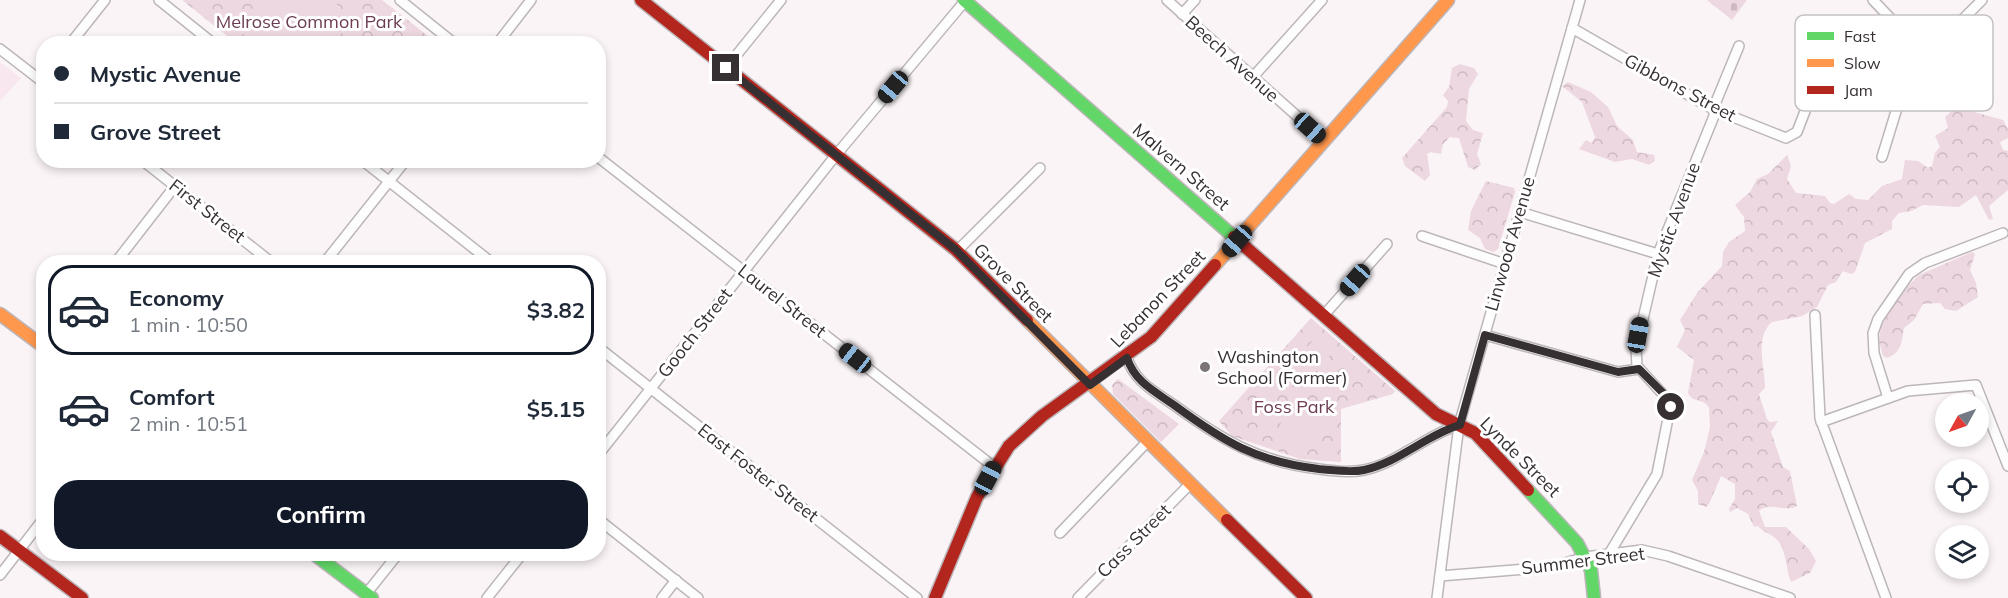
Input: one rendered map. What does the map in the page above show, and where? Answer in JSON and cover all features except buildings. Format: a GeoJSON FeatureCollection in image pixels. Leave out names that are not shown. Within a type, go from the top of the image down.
{"type":"FeatureCollection","features":[{"type":"Feature","properties":{"kind":"street"},"geometry":{"type":"LineString","coordinates":[[76,36],[105,0]]}},
{"type":"Feature","properties":{"kind":"street"},"geometry":{"type":"LineString","coordinates":[[159,0],[204,36]]}},
{"type":"Feature","properties":{"kind":"street"},"geometry":{"type":"LineString","coordinates":[[400,0],[445,36]]}},
{"type":"Feature","properties":{"kind":"street"},"geometry":{"type":"LineString","coordinates":[[503,36],[531,0]]}},
{"type":"Feature","properties":{"kind":"street","name":"Grove Street"},"geometry":{"type":"LineString","coordinates":[[641,0],[656,5],[726,68],[957,251],[1191,483],[1301,596]]}},
{"type":"Feature","properties":{"kind":"street"},"geometry":{"type":"LineString","coordinates":[[726,68],[781,0]]}},
{"type":"Feature","properties":{"kind":"street","name":"Beech Avenue"},"geometry":{"type":"LineString","coordinates":[[1167,0],[1325,141]]}},
{"type":"Feature","properties":{"kind":"street"},"geometry":{"type":"LineString","coordinates":[[1182,14],[1195,0]]}},
{"type":"Feature","properties":{"kind":"street"},"geometry":{"type":"LineString","coordinates":[[1253,77],[1322,0]]}},
{"type":"Feature","properties":{"kind":"street","name":"Lebanon Street"},"geometry":{"type":"LineString","coordinates":[[935,598],[994,467],[1017,439],[1127,358],[1156,331],[1448,0]]}},
{"type":"Feature","properties":{"kind":"street","name":"Linwood Avenue"},"geometry":{"type":"LineString","coordinates":[[1437,598],[1460,425],[1581,0]]}},
{"type":"Feature","properties":{"kind":"street"},"geometry":{"type":"LineString","coordinates":[[1873,0],[1886,15]]}},
{"type":"Feature","properties":{"kind":"street"},"geometry":{"type":"LineString","coordinates":[[1966,15],[1982,0]]}},
{"type":"Feature","properties":{"kind":"street","name":"Gooch Street"},"geometry":{"type":"LineString","coordinates":[[606,445],[836,155],[965,1]]}},
{"type":"Feature","properties":{"kind":"street","name":"Malvern Street"},"geometry":{"type":"LineString","coordinates":[[965,1],[1436,414],[1460,425]]}},
{"type":"Feature","properties":{"kind":"street","name":"Gibbons Street"},"geometry":{"type":"LineString","coordinates":[[1572,28],[1715,110],[1780,136],[1791,136],[1799,129],[1806,111]]}},
{"type":"Feature","properties":{"kind":"street","name":"Mystic Avenue"},"geometry":{"type":"LineString","coordinates":[[1639,369],[1635,360],[1636,349],[1658,254],[1739,46]]}},
{"type":"Feature","properties":{"kind":"street"},"geometry":{"type":"LineString","coordinates":[[0,49],[36,76]]}},
{"type":"Feature","properties":{"kind":"street"},"geometry":{"type":"LineString","coordinates":[[1882,157],[1896,111]]}},
{"type":"Feature","properties":{"kind":"street","name":"Laurel Street"},"geometry":{"type":"LineString","coordinates":[[606,163],[994,467]]}},
{"type":"Feature","properties":{"kind":"street","name":"First Street"},"geometry":{"type":"LineString","coordinates":[[152,168],[262,255]]}},
{"type":"Feature","properties":{"kind":"street"},"geometry":{"type":"LineString","coordinates":[[372,168],[482,255]]}},
{"type":"Feature","properties":{"kind":"street"},"geometry":{"type":"LineString","coordinates":[[331,255],[400,168]]}},
{"type":"Feature","properties":{"kind":"street"},"geometry":{"type":"LineString","coordinates":[[957,251],[1040,168]]}},
{"type":"Feature","properties":{"kind":"street"},"geometry":{"type":"LineString","coordinates":[[122,255],[175,186]]}},
{"type":"Feature","properties":{"kind":"street"},"geometry":{"type":"LineString","coordinates":[[1520,212],[1658,254]]}},
{"type":"Feature","properties":{"kind":"street"},"geometry":{"type":"LineString","coordinates":[[1888,398],[1874,353],[1872,337],[1878,319],[1909,274],[1925,263],[2003,233]]}},
{"type":"Feature","properties":{"kind":"street"},"geometry":{"type":"LineString","coordinates":[[1422,236],[1505,264]]}},
{"type":"Feature","properties":{"kind":"street"},"geometry":{"type":"LineString","coordinates":[[1323,315],[1387,244]]}},
{"type":"Feature","properties":{"kind":"street"},"geometry":{"type":"LineString","coordinates":[[0,314],[36,341]]}},
{"type":"Feature","properties":{"kind":"street"},"geometry":{"type":"LineString","coordinates":[[1815,315],[1817,395],[1821,422],[1887,598]]}},
{"type":"Feature","properties":{"kind":"street"},"geometry":{"type":"LineString","coordinates":[[1485,335],[1618,372],[1639,369],[1668,398],[1671,409],[1657,474],[1609,554]]}},
{"type":"Feature","properties":{"kind":"street","name":"East Foster Street"},"geometry":{"type":"LineString","coordinates":[[606,353],[917,598]]}},
{"type":"Feature","properties":{"kind":"street","name":"Lynde Street"},"geometry":{"type":"LineString","coordinates":[[1127,358],[1135,377],[1210,432],[1254,454],[1290,465],[1337,471],[1364,470],[1384,462],[1438,432],[1460,425],[1475,433],[1555,519],[1585,557],[1591,570],[1594,598]]}},
{"type":"Feature","properties":{"kind":"street"},"geometry":{"type":"LineString","coordinates":[[1821,422],[1919,389],[1976,385],[2008,466]]}},
{"type":"Feature","properties":{"kind":"street"},"geometry":{"type":"LineString","coordinates":[[1060,533],[1148,441]]}},
{"type":"Feature","properties":{"kind":"street","name":"Cass Street"},"geometry":{"type":"LineString","coordinates":[[1078,598],[1191,483]]}},
{"type":"Feature","properties":{"kind":"street"},"geometry":{"type":"LineString","coordinates":[[606,525],[698,598]]}},
{"type":"Feature","properties":{"kind":"street"},"geometry":{"type":"LineString","coordinates":[[0,575],[36,528]]}},
{"type":"Feature","properties":{"kind":"street"},"geometry":{"type":"LineString","coordinates":[[0,536],[82,598]]}},
{"type":"Feature","properties":{"kind":"street","name":"Summer Street"},"geometry":{"type":"LineString","coordinates":[[1440,576],[1552,567],[1585,557],[1642,550],[1662,554],[1790,598]]}},
{"type":"Feature","properties":{"kind":"street"},"geometry":{"type":"LineString","coordinates":[[323,561],[369,596],[393,561]]}},
{"type":"Feature","properties":{"kind":"street"},"geometry":{"type":"LineString","coordinates":[[487,598],[516,561]]}},
{"type":"Feature","properties":{"kind":"street"},"geometry":{"type":"LineString","coordinates":[[662,598],[676,580]]}},
{"type":"Feature","properties":{"kind":"shaded area"},"geometry":{"type":"Polygon","coordinates":[[[0,62],[21,78],[0,101],[0,62]]]}},
{"type":"Feature","properties":{"kind":"green space","name":"Melrose Common Park"},"geometry":{"type":"Polygon","coordinates":[[[182,0],[382,0],[428,36],[227,36],[182,0]]]}},
{"type":"Feature","properties":{"kind":"green space"},"geometry":{"type":"Polygon","coordinates":[[[261,0],[332,0],[345,12],[350,22],[339,36],[244,36],[242,32],[243,21],[261,0]]]}},
{"type":"Feature","properties":{"kind":"green space"},"geometry":{"type":"Polygon","coordinates":[[[1707,0],[1747,0],[1732,20],[1707,0]]]}},
{"type":"Feature","properties":{"kind":"green space"},"geometry":{"type":"Polygon","coordinates":[[[1460,64],[1474,68],[1478,74],[1469,89],[1466,121],[1473,130],[1483,133],[1477,154],[1481,164],[1475,170],[1468,167],[1459,138],[1450,137],[1443,144],[1441,154],[1431,152],[1427,154],[1430,175],[1425,181],[1405,166],[1402,158],[1447,107],[1448,101],[1443,95],[1449,87],[1452,68],[1460,64]]]}},
{"type":"Feature","properties":{"kind":"green space"},"geometry":{"type":"Polygon","coordinates":[[[1568,82],[1591,92],[1608,107],[1617,126],[1633,140],[1637,152],[1654,155],[1655,161],[1649,165],[1632,159],[1615,162],[1579,149],[1586,140],[1592,143],[1595,137],[1582,102],[1562,86],[1568,82]]]}},
{"type":"Feature","properties":{"kind":"green space"},"geometry":{"type":"Polygon","coordinates":[[[1952,111],[1970,111],[2003,120],[2008,129],[2008,138],[2000,142],[2003,150],[2008,151],[2008,190],[1989,206],[1993,219],[1989,220],[1976,195],[1959,207],[1923,205],[1911,211],[1899,213],[1892,221],[1892,229],[1865,243],[1855,272],[1851,274],[1843,271],[1836,282],[1828,285],[1817,307],[1802,316],[1772,322],[1763,336],[1765,388],[1759,394],[1767,419],[1770,422],[1778,421],[1771,432],[1783,467],[1790,471],[1797,506],[1792,508],[1767,507],[1759,511],[1765,527],[1786,527],[1809,549],[1816,561],[1810,573],[1791,582],[1784,552],[1778,541],[1758,526],[1754,527],[1748,514],[1737,508],[1730,512],[1729,509],[1735,499],[1735,484],[1721,476],[1709,504],[1706,507],[1698,504],[1698,491],[1692,480],[1704,452],[1710,427],[1709,408],[1688,393],[1694,360],[1677,347],[1685,330],[1680,320],[1697,293],[1722,266],[1723,252],[1729,242],[1745,231],[1744,217],[1735,205],[1750,192],[1757,179],[1768,174],[1787,155],[1791,166],[1787,179],[1796,193],[1825,196],[1830,203],[1834,204],[1849,194],[1856,199],[1868,200],[1882,186],[1902,179],[1905,160],[1918,161],[1928,168],[1932,166],[1935,153],[1940,147],[1935,136],[1948,128],[1945,117],[1952,111]]]}},
{"type":"Feature","properties":{"kind":"green space"},"geometry":{"type":"Polygon","coordinates":[[[1486,181],[1514,188],[1515,192],[1498,249],[1494,252],[1485,249],[1480,238],[1468,230],[1471,211],[1486,181]]]}},
{"type":"Feature","properties":{"kind":"green space"},"geometry":{"type":"Polygon","coordinates":[[[1972,252],[1975,254],[1970,270],[1976,283],[1978,297],[1956,311],[1945,309],[1940,303],[1923,304],[1914,320],[1904,328],[1898,350],[1887,358],[1883,356],[1879,341],[1881,326],[1902,292],[1919,275],[1972,252]]]}},
{"type":"Feature","properties":{"kind":"green space","name":"Foss Park"},"geometry":{"type":"Polygon","coordinates":[[[1311,318],[1395,391],[1393,394],[1341,409],[1341,462],[1300,459],[1232,436],[1219,421],[1311,318]]]}},
{"type":"Feature","properties":{"kind":"green space"},"geometry":{"type":"Polygon","coordinates":[[[1316,337],[1333,352],[1308,380],[1291,365],[1316,337]]]}},
{"type":"Feature","properties":{"kind":"green space"},"geometry":{"type":"Polygon","coordinates":[[[1118,379],[1179,424],[1161,442],[1113,394],[1112,385],[1118,379]]]}},
{"type":"Feature","properties":{"kind":"green space"},"geometry":{"type":"Polygon","coordinates":[[[1297,400],[1313,406],[1322,418],[1324,429],[1315,445],[1281,443],[1278,439],[1283,409],[1297,400]]]}},
{"type":"Feature","properties":{"kind":"traffic: fast"},"geometry":{"type":"LineString","coordinates":[[964,0],[1234,237]]}},
{"type":"Feature","properties":{"kind":"traffic: fast"},"geometry":{"type":"LineString","coordinates":[[1528,490],[1577,543],[1591,570],[1594,598]]}},
{"type":"Feature","properties":{"kind":"traffic: fast"},"geometry":{"type":"LineString","coordinates":[[323,561],[372,598]]}},
{"type":"Feature","properties":{"kind":"traffic: slow"},"geometry":{"type":"LineString","coordinates":[[1215,265],[1448,0]]}},
{"type":"Feature","properties":{"kind":"traffic: slow"},"geometry":{"type":"LineString","coordinates":[[0,314],[36,341]]}},
{"type":"Feature","properties":{"kind":"traffic: slow"},"geometry":{"type":"LineString","coordinates":[[1027,320],[1227,520]]}},
{"type":"Feature","properties":{"kind":"traffic: jam"},"geometry":{"type":"LineString","coordinates":[[641,0],[955,249],[1027,320]]}},
{"type":"Feature","properties":{"kind":"traffic: jam"},"geometry":{"type":"LineString","coordinates":[[1234,237],[1436,414],[1475,433],[1528,490]]}},
{"type":"Feature","properties":{"kind":"traffic: jam"},"geometry":{"type":"LineString","coordinates":[[935,598],[977,497],[1009,446],[1042,416],[1151,337],[1215,265]]}},
{"type":"Feature","properties":{"kind":"traffic: jam"},"geometry":{"type":"LineString","coordinates":[[1227,520],[1306,598]]}},
{"type":"Feature","properties":{"kind":"traffic: jam"},"geometry":{"type":"LineString","coordinates":[[0,536],[82,598]]}},
{"type":"Feature","properties":{"kind":"place","name":"Washington School (Former)"},"geometry":{"type":"Point","coordinates":[1205,367]}},
{"type":"Feature","properties":{"kind":"route"},"geometry":{"type":"LineString","coordinates":[[726,68],[955,249],[1090,385],[1127,358],[1135,377],[1208,431],[1218,438],[1266,459],[1313,468],[1352,472],[1364,470],[1373,468],[1438,432],[1460,425],[1485,335],[1618,372],[1639,369],[1668,398],[1671,407]]}}]}
